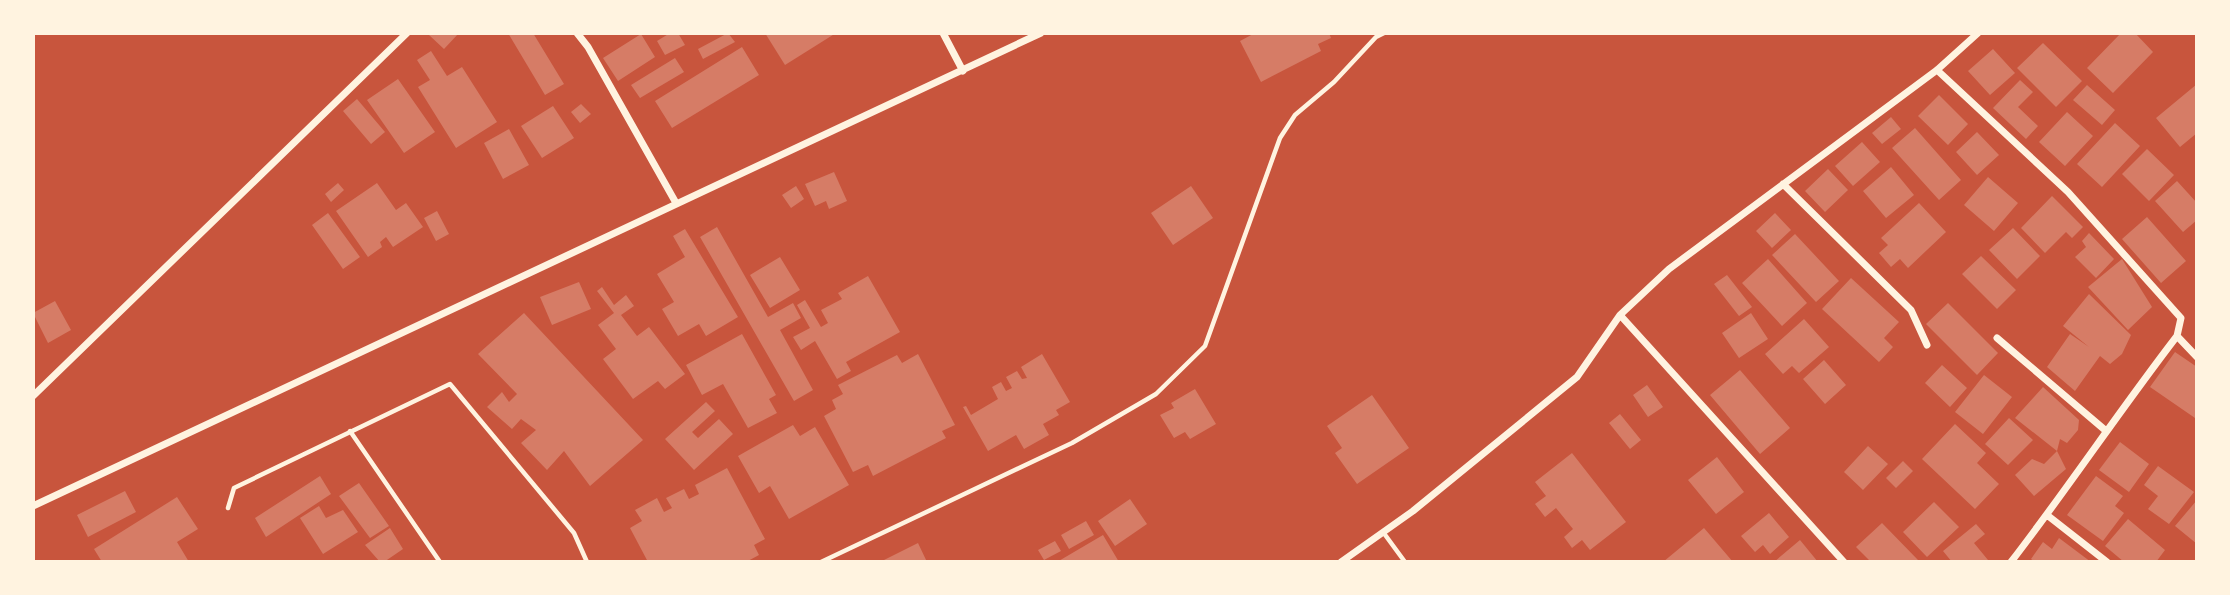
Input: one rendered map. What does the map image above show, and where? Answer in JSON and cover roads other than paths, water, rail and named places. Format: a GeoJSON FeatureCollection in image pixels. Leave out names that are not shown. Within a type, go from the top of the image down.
{"type":"FeatureCollection","features":[{"type":"Feature","properties":{"kind":"street"},"geometry":{"type":"LineString","coordinates":[[33,396],[407,33]]}},
{"type":"Feature","properties":{"kind":"street"},"geometry":{"type":"LineString","coordinates":[[577,33],[588,47],[676,203]]}},
{"type":"Feature","properties":{"kind":"street"},"geometry":{"type":"LineString","coordinates":[[943,33],[963,71]]}},
{"type":"Feature","properties":{"kind":"street"},"geometry":{"type":"LineString","coordinates":[[33,506],[1041,33]]}},
{"type":"Feature","properties":{"kind":"street"},"geometry":{"type":"LineString","coordinates":[[1345,561],[1424,502],[1577,377],[1620,315],[1670,269],[1937,70],[1978,33]]}},
{"type":"Feature","properties":{"kind":"street"},"geometry":{"type":"LineString","coordinates":[[1937,70],[2068,192],[2181,318],[2177,336],[2105,430],[2011,562]]}},
{"type":"Feature","properties":{"kind":"street"},"geometry":{"type":"LineString","coordinates":[[1783,184],[1911,310],[1927,345]]}},
{"type":"Feature","properties":{"kind":"street"},"geometry":{"type":"LineString","coordinates":[[1620,315],[1844,562]]}},
{"type":"Feature","properties":{"kind":"street"},"geometry":{"type":"LineString","coordinates":[[2177,336],[2197,357]]}},
{"type":"Feature","properties":{"kind":"street"},"geometry":{"type":"LineString","coordinates":[[1997,338],[2105,430]]}},
{"type":"Feature","properties":{"kind":"street"},"geometry":{"type":"LineString","coordinates":[[2047,515],[2108,562]]}},
{"type":"Feature","properties":{"kind":"lane"},"geometry":{"type":"LineString","coordinates":[[821,562],[1072,443],[1156,394],[1205,346],[1280,138],[1295,116],[1334,82],[1376,37],[1384,33]]}},
{"type":"Feature","properties":{"kind":"lane"},"geometry":{"type":"LineString","coordinates":[[228,508],[234,488],[450,384],[574,533],[587,562]]}},
{"type":"Feature","properties":{"kind":"lane"},"geometry":{"type":"LineString","coordinates":[[350,431],[440,562]]}},
{"type":"Feature","properties":{"kind":"lane"},"geometry":{"type":"LineString","coordinates":[[1383,532],[1405,562]]}}]}
